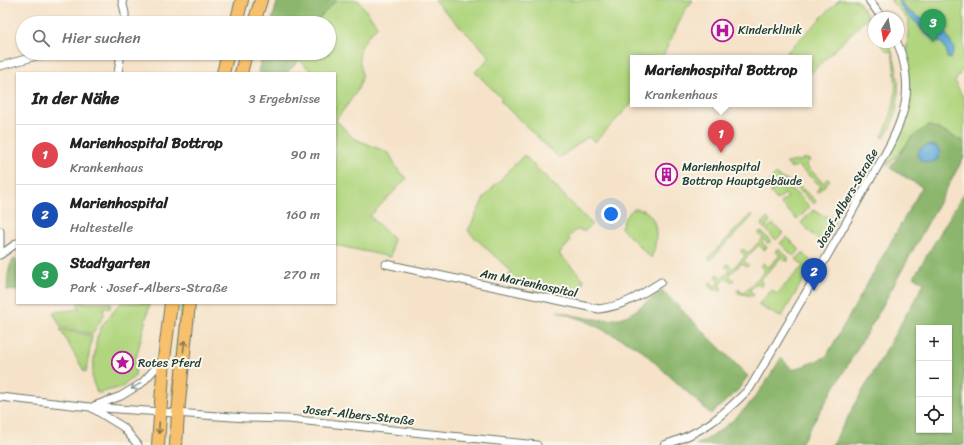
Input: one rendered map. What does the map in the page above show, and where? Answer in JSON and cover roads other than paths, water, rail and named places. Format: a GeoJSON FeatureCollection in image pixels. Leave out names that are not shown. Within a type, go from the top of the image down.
{"type":"FeatureCollection","features":[{"type":"Feature","properties":{"kind":"main road"},"geometry":{"type":"LineString","coordinates":[[238,16],[242,0]]}},
{"type":"Feature","properties":{"kind":"main road"},"geometry":{"type":"LineString","coordinates":[[256,16],[261,0]]}},
{"type":"Feature","properties":{"kind":"main road"},"geometry":{"type":"LineString","coordinates":[[223,72],[226,60]]}},
{"type":"Feature","properties":{"kind":"main road"},"geometry":{"type":"LineString","coordinates":[[241,72],[244,60]]}},
{"type":"Feature","properties":{"kind":"main road"},"geometry":{"type":"LineString","coordinates":[[158,445],[164,359],[171,304]]}},
{"type":"Feature","properties":{"kind":"main road"},"geometry":{"type":"LineString","coordinates":[[176,445],[189,304]]}},
{"type":"Feature","properties":{"kind":"street"},"geometry":{"type":"LineString","coordinates":[[122,0],[125,16]]}},
{"type":"Feature","properties":{"kind":"street"},"geometry":{"type":"LineString","coordinates":[[869,0],[878,12]]}},
{"type":"Feature","properties":{"kind":"street","name":"Josef-Albers-Straße"},"geometry":{"type":"LineString","coordinates":[[664,445],[678,441],[704,429],[727,411],[750,388],[892,140],[903,113],[905,102],[906,84],[900,48]]}},
{"type":"Feature","properties":{"kind":"street"},"geometry":{"type":"LineString","coordinates":[[0,66],[22,60]]}},
{"type":"Feature","properties":{"kind":"street"},"geometry":{"type":"LineString","coordinates":[[118,72],[120,60]]}},
{"type":"Feature","properties":{"kind":"street"},"geometry":{"type":"LineString","coordinates":[[0,231],[0,248]]}},
{"type":"Feature","properties":{"kind":"street"},"geometry":{"type":"LineString","coordinates":[[0,255],[16,244]]}},
{"type":"Feature","properties":{"kind":"street","name":"Am Marienhospital"},"geometry":{"type":"LineString","coordinates":[[386,264],[599,309],[629,302],[661,282]]}},
{"type":"Feature","properties":{"kind":"street"},"geometry":{"type":"LineString","coordinates":[[90,407],[121,396],[142,383],[164,359]]}},
{"type":"Feature","properties":{"kind":"street","name":"Josef-Albers-Straße"},"geometry":{"type":"LineString","coordinates":[[0,397],[90,407],[246,418],[288,419],[537,445]]}},
{"type":"Feature","properties":{"kind":"street"},"geometry":{"type":"LineString","coordinates":[[90,407],[123,427],[138,445]]}},
{"type":"Feature","properties":{"kind":"water"},"geometry":{"type":"Polygon","coordinates":[[[897,0],[900,0],[908,11],[931,24],[940,25],[954,48],[954,52],[950,59],[947,58],[947,52],[942,43],[932,39],[922,30],[918,24],[905,13],[897,0]]]}},
{"type":"Feature","properties":{"kind":"water"},"geometry":{"type":"Polygon","coordinates":[[[928,145],[936,146],[941,152],[937,160],[931,163],[921,161],[917,155],[920,149],[928,145]]]}},
{"type":"Feature","properties":{"kind":"place","name":"Kinderklinik"},"geometry":{"type":"Point","coordinates":[722,30]}},
{"type":"Feature","properties":{"kind":"place","name":"Stadtgarten"},"geometry":{"type":"Point","coordinates":[933,42]}},
{"type":"Feature","properties":{"kind":"place","name":"Marienhospital Bottrop"},"geometry":{"type":"Point","coordinates":[721,153]}},
{"type":"Feature","properties":{"kind":"place","name":"Marienhospital Bottrop Hauptgebäude"},"geometry":{"type":"Point","coordinates":[666,174]}},
{"type":"Feature","properties":{"kind":"place","name":"Marienhospital"},"geometry":{"type":"Point","coordinates":[814,291]}},
{"type":"Feature","properties":{"kind":"place","name":"Rotes Pferd"},"geometry":{"type":"Point","coordinates":[122,363]}}]}
